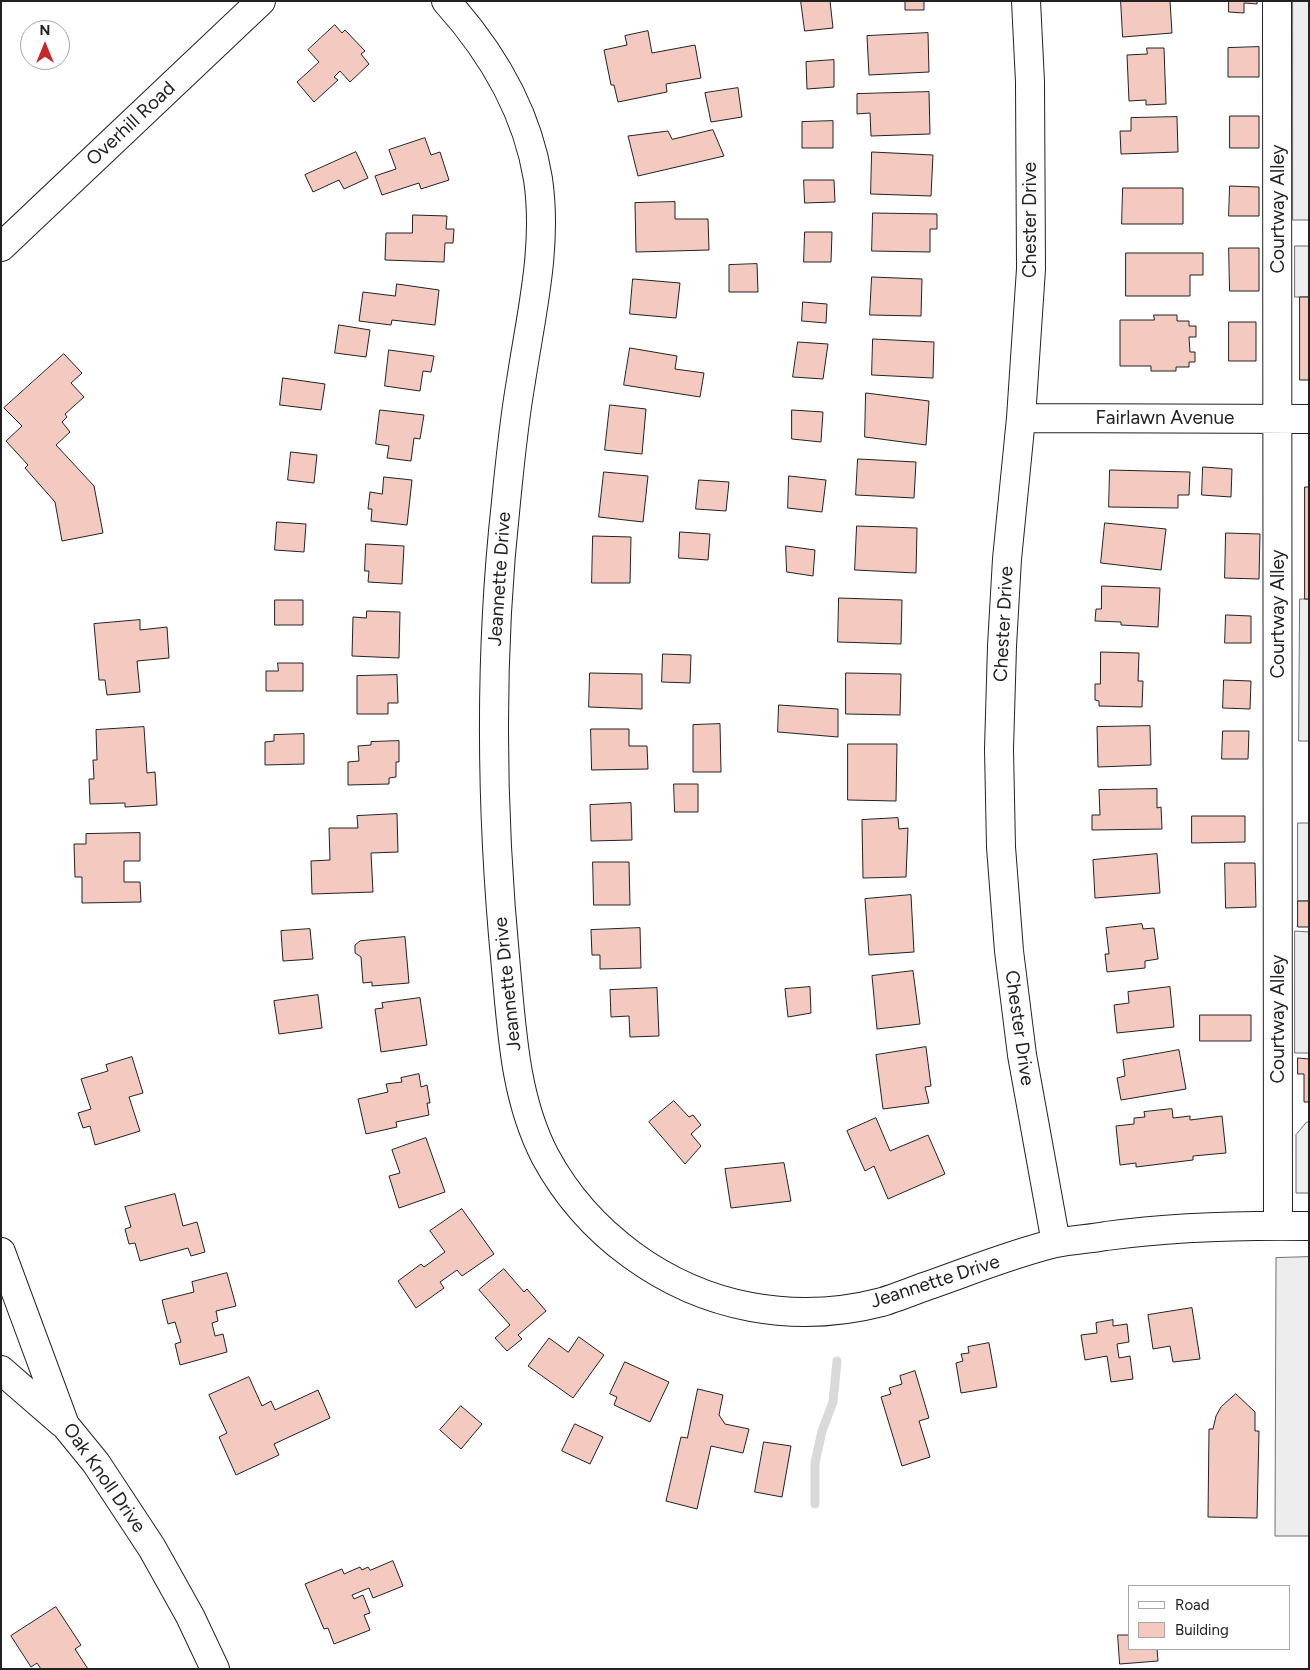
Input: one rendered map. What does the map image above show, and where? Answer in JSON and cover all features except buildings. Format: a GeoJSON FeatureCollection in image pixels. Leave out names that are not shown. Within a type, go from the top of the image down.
{"type":"FeatureCollection","features":[{"type":"Feature","properties":{"kind":"street","name":"Overhill Road"},"geometry":{"type":"LineString","coordinates":[[1,247],[261,1]]}},
{"type":"Feature","properties":{"kind":"street","name":"Jeannette Drive"},"geometry":{"type":"LineString","coordinates":[[446,1],[462,18],[490,56],[508,87],[521,116],[532,151],[538,181],[542,218],[540,259],[519,393],[505,508],[496,633],[494,748],[499,898],[514,1054],[519,1084],[535,1133],[546,1157],[562,1183],[605,1234],[633,1257],[664,1276],[721,1300],[756,1308],[808,1312],[839,1310],[884,1301],[1056,1243],[1157,1229],[1309,1226]]}},
{"type":"Feature","properties":{"kind":"street","name":"Chester Drive"},"geometry":{"type":"LineString","coordinates":[[1026,1],[1030,82],[1031,269],[1021,418],[1007,559],[1002,646],[999,749],[1001,847],[1009,951],[1022,1055],[1056,1243]]}},
{"type":"Feature","properties":{"kind":"street","name":"Courtway Alley"},"geometry":{"type":"LineString","coordinates":[[1277,1],[1278,1226]]}},
{"type":"Feature","properties":{"kind":"street","name":"Fairlawn Avenue"},"geometry":{"type":"LineString","coordinates":[[1021,418],[1309,419]]}},
{"type":"Feature","properties":{"kind":"street","name":"Oak Knoll Drive"},"geometry":{"type":"LineString","coordinates":[[1,1252],[65,1426],[96,1462],[152,1548],[190,1616],[215,1669]]}},
{"type":"Feature","properties":{"kind":"street"},"geometry":{"type":"LineString","coordinates":[[1,1370],[65,1426]]}},
{"type":"Feature","properties":{"kind":"shaded area"},"geometry":{"type":"Polygon","coordinates":[[[1293,1],[1309,1],[1309,220],[1293,220],[1293,1]]]}},
{"type":"Feature","properties":{"kind":"shaded area"},"geometry":{"type":"Polygon","coordinates":[[[1295,246],[1309,246],[1309,297],[1295,297],[1295,246]]]}},
{"type":"Feature","properties":{"kind":"shaded area"},"geometry":{"type":"Polygon","coordinates":[[[1300,599],[1309,599],[1309,741],[1299,741],[1300,599]]]}},
{"type":"Feature","properties":{"kind":"shaded area"},"geometry":{"type":"Polygon","coordinates":[[[1298,823],[1309,823],[1309,901],[1298,901],[1298,823]]]}},
{"type":"Feature","properties":{"kind":"shaded area"},"geometry":{"type":"Polygon","coordinates":[[[1295,931],[1309,932],[1309,1053],[1295,1053],[1295,931]]]}},
{"type":"Feature","properties":{"kind":"shaded area"},"geometry":{"type":"Polygon","coordinates":[[[1309,1122],[1309,1193],[1296,1193],[1296,1135],[1309,1122]]]}},
{"type":"Feature","properties":{"kind":"shaded area"},"geometry":{"type":"Polygon","coordinates":[[[1309,1257],[1309,1536],[1275,1536],[1276,1258],[1309,1257]]]}},
{"type":"Feature","properties":{"kind":"waterway"},"geometry":{"type":"LineString","coordinates":[[815,1504],[815,1463],[822,1431],[833,1402],[837,1361]]}}]}
